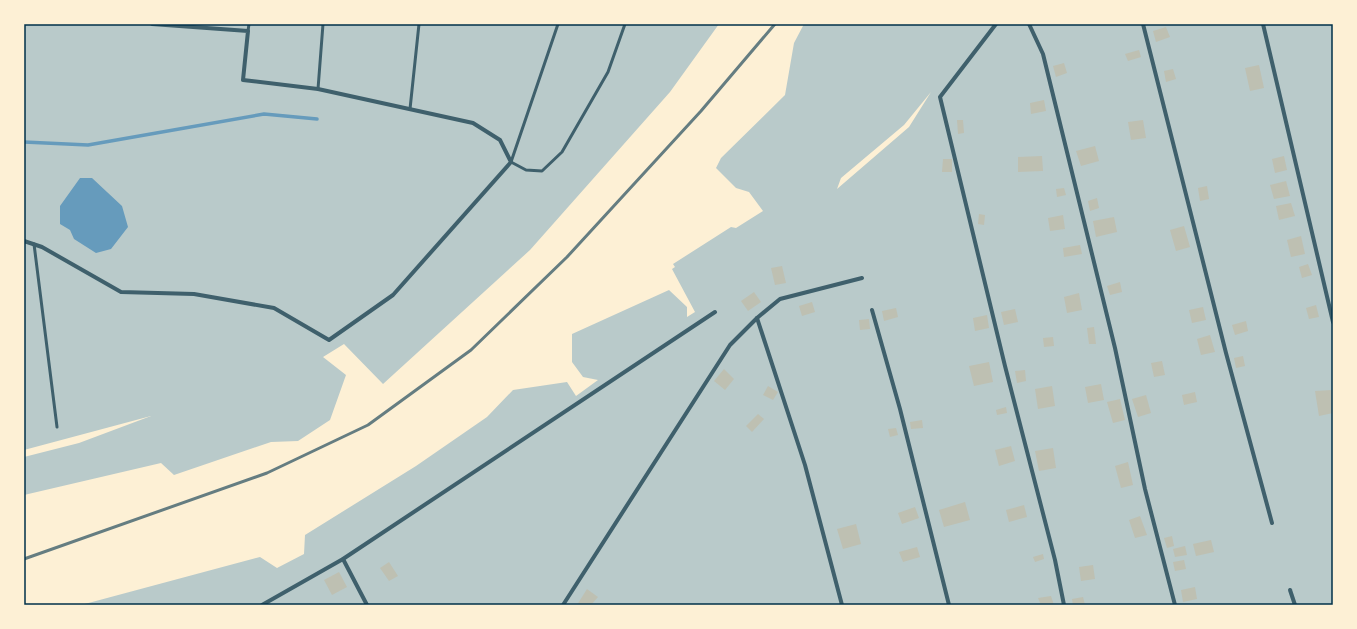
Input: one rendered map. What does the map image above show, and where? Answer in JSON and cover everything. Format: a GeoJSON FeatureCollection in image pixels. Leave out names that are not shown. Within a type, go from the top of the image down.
{"type":"FeatureCollection","features":[{"type":"Feature","properties":{"kind":"street"},"geometry":{"type":"LineString","coordinates":[[24,241],[42,247],[121,292],[194,294],[274,308],[328,340],[393,295],[511,162],[500,140],[473,123],[318,88],[244,80],[248,31],[152,24]]}},
{"type":"Feature","properties":{"kind":"street"},"geometry":{"type":"LineString","coordinates":[[996,24],[940,97],[1005,366],[1055,560],[1064,605]]}},
{"type":"Feature","properties":{"kind":"street"},"geometry":{"type":"LineString","coordinates":[[1029,24],[1043,54],[1116,348],[1145,489],[1175,605]]}},
{"type":"Feature","properties":{"kind":"street"},"geometry":{"type":"LineString","coordinates":[[1143,24],[1226,353],[1272,523]]}},
{"type":"Feature","properties":{"kind":"street"},"geometry":{"type":"LineString","coordinates":[[1263,24],[1333,322]]}},
{"type":"Feature","properties":{"kind":"street"},"geometry":{"type":"LineString","coordinates":[[563,605],[730,345],[757,318],[780,299],[862,278]]}},
{"type":"Feature","properties":{"kind":"street"},"geometry":{"type":"LineString","coordinates":[[872,310],[900,409],[949,605]]}},
{"type":"Feature","properties":{"kind":"street"},"geometry":{"type":"LineString","coordinates":[[262,605],[343,559],[715,312]]}},
{"type":"Feature","properties":{"kind":"street"},"geometry":{"type":"LineString","coordinates":[[757,318],[805,465],[842,605]]}},
{"type":"Feature","properties":{"kind":"street"},"geometry":{"type":"LineString","coordinates":[[343,559],[367,605]]}},
{"type":"Feature","properties":{"kind":"street"},"geometry":{"type":"LineString","coordinates":[[1290,590],[1295,605]]}},
{"type":"Feature","properties":{"kind":"lane"},"geometry":{"type":"LineString","coordinates":[[248,31],[249,24]]}},
{"type":"Feature","properties":{"kind":"lane"},"geometry":{"type":"LineString","coordinates":[[318,88],[323,24]]}},
{"type":"Feature","properties":{"kind":"lane"},"geometry":{"type":"LineString","coordinates":[[410,109],[418,24]]}},
{"type":"Feature","properties":{"kind":"lane"},"geometry":{"type":"LineString","coordinates":[[558,24],[511,162],[526,170],[542,171],[562,152],[608,72],[626,24]]}},
{"type":"Feature","properties":{"kind":"lane"},"geometry":{"type":"LineString","coordinates":[[34,244],[57,427]]}},
{"type":"Feature","properties":{"kind":"shaded area"},"geometry":{"type":"Polygon","coordinates":[[[24,24],[719,24],[670,92],[530,250],[383,384],[344,344],[323,357],[346,375],[330,420],[298,441],[271,442],[174,475],[161,463],[24,495],[24,457],[79,443],[151,416],[24,450],[24,24]]]}},
{"type":"Feature","properties":{"kind":"shaded area"},"geometry":{"type":"Polygon","coordinates":[[[804,24],[1333,24],[1333,605],[81,605],[260,557],[277,568],[304,554],[305,535],[416,466],[487,417],[513,390],[567,382],[576,396],[598,380],[583,377],[572,362],[572,334],[669,290],[687,307],[687,317],[695,312],[672,269],[675,267],[673,264],[731,227],[736,228],[763,211],[749,192],[736,188],[716,168],[721,158],[785,95],[794,43],[804,24]],[[931,92],[904,125],[841,178],[837,189],[909,127],[931,92]]]}},
{"type":"Feature","properties":{"kind":"water"},"geometry":{"type":"Polygon","coordinates":[[[80,178],[92,178],[122,206],[128,227],[111,249],[96,253],[74,239],[70,230],[60,224],[60,206],[80,178]]]}},
{"type":"Feature","properties":{"kind":"building"},"geometry":{"type":"Polygon","coordinates":[[[1166,27],[1170,37],[1156,42],[1153,31],[1166,27]]]}},
{"type":"Feature","properties":{"kind":"building"},"geometry":{"type":"Polygon","coordinates":[[[1139,50],[1141,57],[1128,61],[1125,54],[1139,50]]]}},
{"type":"Feature","properties":{"kind":"building"},"geometry":{"type":"Polygon","coordinates":[[[1064,63],[1067,73],[1056,77],[1053,66],[1064,63]]]}},
{"type":"Feature","properties":{"kind":"building"},"geometry":{"type":"Polygon","coordinates":[[[1259,65],[1264,88],[1250,91],[1245,68],[1259,65]]]}},
{"type":"Feature","properties":{"kind":"building"},"geometry":{"type":"Polygon","coordinates":[[[1173,69],[1176,79],[1166,82],[1164,71],[1173,69]]]}},
{"type":"Feature","properties":{"kind":"building"},"geometry":{"type":"Polygon","coordinates":[[[1044,100],[1046,111],[1031,114],[1030,103],[1044,100]]]}},
{"type":"Feature","properties":{"kind":"building"},"geometry":{"type":"Polygon","coordinates":[[[957,120],[963,120],[964,133],[958,134],[957,120]]]}},
{"type":"Feature","properties":{"kind":"building"},"geometry":{"type":"Polygon","coordinates":[[[1143,120],[1146,138],[1131,140],[1128,122],[1143,120]]]}},
{"type":"Feature","properties":{"kind":"building"},"geometry":{"type":"Polygon","coordinates":[[[1095,146],[1099,161],[1081,166],[1076,151],[1095,146]]]}},
{"type":"Feature","properties":{"kind":"building"},"geometry":{"type":"Polygon","coordinates":[[[1042,156],[1043,171],[1018,172],[1018,157],[1042,156]]]}},
{"type":"Feature","properties":{"kind":"building"},"geometry":{"type":"Polygon","coordinates":[[[1284,156],[1287,170],[1275,173],[1272,159],[1284,156]]]}},
{"type":"Feature","properties":{"kind":"building"},"geometry":{"type":"Polygon","coordinates":[[[943,159],[952,159],[952,172],[942,172],[943,159]]]}},
{"type":"Feature","properties":{"kind":"building"},"geometry":{"type":"Polygon","coordinates":[[[1286,181],[1290,196],[1274,199],[1270,185],[1286,181]]]}},
{"type":"Feature","properties":{"kind":"building"},"geometry":{"type":"Polygon","coordinates":[[[1207,186],[1209,199],[1200,201],[1198,188],[1207,186]]]}},
{"type":"Feature","properties":{"kind":"building"},"geometry":{"type":"Polygon","coordinates":[[[1064,188],[1066,195],[1057,197],[1056,189],[1064,188]]]}},
{"type":"Feature","properties":{"kind":"building"},"geometry":{"type":"Polygon","coordinates":[[[1097,198],[1099,208],[1090,211],[1088,201],[1097,198]]]}},
{"type":"Feature","properties":{"kind":"building"},"geometry":{"type":"Polygon","coordinates":[[[1291,203],[1295,216],[1279,220],[1276,206],[1291,203]]]}},
{"type":"Feature","properties":{"kind":"building"},"geometry":{"type":"Polygon","coordinates":[[[979,214],[985,215],[984,225],[978,224],[979,214]]]}},
{"type":"Feature","properties":{"kind":"building"},"geometry":{"type":"Polygon","coordinates":[[[1063,215],[1065,229],[1050,231],[1048,218],[1063,215]]]}},
{"type":"Feature","properties":{"kind":"building"},"geometry":{"type":"Polygon","coordinates":[[[1114,217],[1117,232],[1096,237],[1093,221],[1114,217]]]}},
{"type":"Feature","properties":{"kind":"building"},"geometry":{"type":"Polygon","coordinates":[[[1184,226],[1190,247],[1176,251],[1170,230],[1184,226]]]}},
{"type":"Feature","properties":{"kind":"building"},"geometry":{"type":"Polygon","coordinates":[[[1301,236],[1305,254],[1291,257],[1287,240],[1301,236]]]}},
{"type":"Feature","properties":{"kind":"building"},"geometry":{"type":"Polygon","coordinates":[[[1080,245],[1082,254],[1064,257],[1063,248],[1080,245]]]}},
{"type":"Feature","properties":{"kind":"building"},"geometry":{"type":"Polygon","coordinates":[[[1308,264],[1312,275],[1302,278],[1299,267],[1308,264]]]}},
{"type":"Feature","properties":{"kind":"building"},"geometry":{"type":"Polygon","coordinates":[[[782,266],[786,283],[775,285],[771,268],[782,266]]]}},
{"type":"Feature","properties":{"kind":"building"},"geometry":{"type":"Polygon","coordinates":[[[1120,282],[1122,292],[1110,295],[1107,286],[1120,282]]]}},
{"type":"Feature","properties":{"kind":"building"},"geometry":{"type":"Polygon","coordinates":[[[754,292],[761,302],[748,311],[741,301],[754,292]]]}},
{"type":"Feature","properties":{"kind":"building"},"geometry":{"type":"Polygon","coordinates":[[[1079,293],[1082,310],[1067,313],[1064,297],[1079,293]]]}},
{"type":"Feature","properties":{"kind":"building"},"geometry":{"type":"Polygon","coordinates":[[[812,302],[815,312],[802,316],[799,306],[812,302]]]}},
{"type":"Feature","properties":{"kind":"building"},"geometry":{"type":"Polygon","coordinates":[[[1316,305],[1319,317],[1309,319],[1306,308],[1316,305]]]}},
{"type":"Feature","properties":{"kind":"building"},"geometry":{"type":"Polygon","coordinates":[[[1203,307],[1206,320],[1192,323],[1189,310],[1203,307]]]}},
{"type":"Feature","properties":{"kind":"building"},"geometry":{"type":"Polygon","coordinates":[[[896,308],[898,317],[884,321],[882,311],[896,308]]]}},
{"type":"Feature","properties":{"kind":"building"},"geometry":{"type":"Polygon","coordinates":[[[1015,309],[1018,322],[1004,325],[1001,312],[1015,309]]]}},
{"type":"Feature","properties":{"kind":"building"},"geometry":{"type":"Polygon","coordinates":[[[987,315],[989,328],[975,331],[973,318],[987,315]]]}},
{"type":"Feature","properties":{"kind":"building"},"geometry":{"type":"Polygon","coordinates":[[[869,319],[870,329],[860,330],[859,320],[869,319]]]}},
{"type":"Feature","properties":{"kind":"building"},"geometry":{"type":"Polygon","coordinates":[[[1246,321],[1248,331],[1235,335],[1232,325],[1246,321]]]}},
{"type":"Feature","properties":{"kind":"building"},"geometry":{"type":"Polygon","coordinates":[[[1094,327],[1096,344],[1089,344],[1087,328],[1094,327]]]}},
{"type":"Feature","properties":{"kind":"building"},"geometry":{"type":"Polygon","coordinates":[[[1210,335],[1215,352],[1201,355],[1197,339],[1210,335]]]}},
{"type":"Feature","properties":{"kind":"building"},"geometry":{"type":"Polygon","coordinates":[[[1053,337],[1054,346],[1044,347],[1043,338],[1053,337]]]}},
{"type":"Feature","properties":{"kind":"building"},"geometry":{"type":"Polygon","coordinates":[[[1243,356],[1245,366],[1236,368],[1234,358],[1243,356]]]}},
{"type":"Feature","properties":{"kind":"building"},"geometry":{"type":"Polygon","coordinates":[[[1162,361],[1165,375],[1154,377],[1151,363],[1162,361]]]}},
{"type":"Feature","properties":{"kind":"building"},"geometry":{"type":"Polygon","coordinates":[[[989,362],[993,382],[974,386],[969,366],[989,362]]]}},
{"type":"Feature","properties":{"kind":"building"},"geometry":{"type":"Polygon","coordinates":[[[724,369],[734,379],[725,390],[714,381],[724,369]]]}},
{"type":"Feature","properties":{"kind":"building"},"geometry":{"type":"Polygon","coordinates":[[[1025,370],[1026,381],[1017,383],[1015,371],[1025,370]]]}},
{"type":"Feature","properties":{"kind":"building"},"geometry":{"type":"Polygon","coordinates":[[[1101,384],[1104,400],[1088,403],[1085,387],[1101,384]]]}},
{"type":"Feature","properties":{"kind":"building"},"geometry":{"type":"Polygon","coordinates":[[[768,386],[778,392],[773,400],[763,395],[768,386]]]}},
{"type":"Feature","properties":{"kind":"building"},"geometry":{"type":"Polygon","coordinates":[[[1052,386],[1055,406],[1038,409],[1035,389],[1052,386]]]}},
{"type":"Feature","properties":{"kind":"building"},"geometry":{"type":"Polygon","coordinates":[[[1332,390],[1333,413],[1319,416],[1315,391],[1332,390]]]}},
{"type":"Feature","properties":{"kind":"building"},"geometry":{"type":"Polygon","coordinates":[[[1195,392],[1197,402],[1184,405],[1182,395],[1195,392]]]}},
{"type":"Feature","properties":{"kind":"building"},"geometry":{"type":"Polygon","coordinates":[[[1146,395],[1151,413],[1138,417],[1132,399],[1146,395]]]}},
{"type":"Feature","properties":{"kind":"building"},"geometry":{"type":"Polygon","coordinates":[[[1120,399],[1125,420],[1113,423],[1107,402],[1120,399]]]}},
{"type":"Feature","properties":{"kind":"building"},"geometry":{"type":"Polygon","coordinates":[[[1006,407],[1007,413],[997,415],[996,410],[1006,407]]]}},
{"type":"Feature","properties":{"kind":"building"},"geometry":{"type":"Polygon","coordinates":[[[758,414],[764,419],[752,432],[746,426],[758,414]]]}},
{"type":"Feature","properties":{"kind":"building"},"geometry":{"type":"Polygon","coordinates":[[[922,420],[923,428],[911,429],[910,422],[922,420]]]}},
{"type":"Feature","properties":{"kind":"building"},"geometry":{"type":"Polygon","coordinates":[[[896,428],[898,435],[890,437],[888,429],[896,428]]]}},
{"type":"Feature","properties":{"kind":"building"},"geometry":{"type":"Polygon","coordinates":[[[1011,446],[1015,461],[999,466],[995,450],[1011,446]]]}},
{"type":"Feature","properties":{"kind":"building"},"geometry":{"type":"Polygon","coordinates":[[[1053,448],[1056,468],[1039,471],[1035,451],[1053,448]]]}},
{"type":"Feature","properties":{"kind":"building"},"geometry":{"type":"Polygon","coordinates":[[[1128,462],[1133,485],[1121,488],[1115,466],[1128,462]]]}},
{"type":"Feature","properties":{"kind":"building"},"geometry":{"type":"Polygon","coordinates":[[[965,502],[970,520],[944,527],[939,510],[965,502]]]}},
{"type":"Feature","properties":{"kind":"building"},"geometry":{"type":"Polygon","coordinates":[[[1024,505],[1027,517],[1009,522],[1006,510],[1024,505]]]}},
{"type":"Feature","properties":{"kind":"building"},"geometry":{"type":"Polygon","coordinates":[[[915,507],[919,518],[902,524],[898,513],[915,507]]]}},
{"type":"Feature","properties":{"kind":"building"},"geometry":{"type":"Polygon","coordinates":[[[1140,516],[1147,535],[1135,538],[1129,520],[1140,516]]]}},
{"type":"Feature","properties":{"kind":"building"},"geometry":{"type":"Polygon","coordinates":[[[856,524],[861,544],[843,549],[837,529],[856,524]]]}},
{"type":"Feature","properties":{"kind":"building"},"geometry":{"type":"Polygon","coordinates":[[[1172,536],[1174,546],[1167,548],[1164,538],[1172,536]]]}},
{"type":"Feature","properties":{"kind":"building"},"geometry":{"type":"Polygon","coordinates":[[[1211,540],[1214,552],[1196,556],[1193,544],[1211,540]]]}},
{"type":"Feature","properties":{"kind":"building"},"geometry":{"type":"Polygon","coordinates":[[[1185,546],[1187,555],[1175,557],[1173,549],[1185,546]]]}},
{"type":"Feature","properties":{"kind":"building"},"geometry":{"type":"Polygon","coordinates":[[[917,547],[920,557],[903,562],[899,552],[917,547]]]}},
{"type":"Feature","properties":{"kind":"building"},"geometry":{"type":"Polygon","coordinates":[[[1043,554],[1044,559],[1035,562],[1033,557],[1043,554]]]}},
{"type":"Feature","properties":{"kind":"building"},"geometry":{"type":"Polygon","coordinates":[[[1184,560],[1186,569],[1175,571],[1173,562],[1184,560]]]}},
{"type":"Feature","properties":{"kind":"building"},"geometry":{"type":"Polygon","coordinates":[[[389,562],[398,576],[389,581],[380,568],[389,562]]]}},
{"type":"Feature","properties":{"kind":"building"},"geometry":{"type":"Polygon","coordinates":[[[1093,565],[1095,579],[1081,581],[1079,567],[1093,565]]]}},
{"type":"Feature","properties":{"kind":"building"},"geometry":{"type":"Polygon","coordinates":[[[339,572],[347,587],[332,595],[324,580],[339,572]]]}},
{"type":"Feature","properties":{"kind":"building"},"geometry":{"type":"Polygon","coordinates":[[[1195,587],[1197,599],[1183,602],[1181,590],[1195,587]]]}},
{"type":"Feature","properties":{"kind":"building"},"geometry":{"type":"Polygon","coordinates":[[[587,589],[598,597],[591,605],[577,605],[587,589]]]}},
{"type":"Feature","properties":{"kind":"building"},"geometry":{"type":"Polygon","coordinates":[[[1051,596],[1054,605],[1041,605],[1038,598],[1051,596]]]}},
{"type":"Feature","properties":{"kind":"building"},"geometry":{"type":"Polygon","coordinates":[[[1083,597],[1085,605],[1073,605],[1072,599],[1083,597]]]}},
{"type":"Feature","properties":{"kind":"waterway"},"geometry":{"type":"LineString","coordinates":[[24,142],[88,145],[264,114],[317,119]]}},
{"type":"Feature","properties":{"kind":"railway"},"geometry":{"type":"LineString","coordinates":[[24,559],[267,473],[368,425],[471,350],[567,257],[701,111],[775,24]]}}]}
